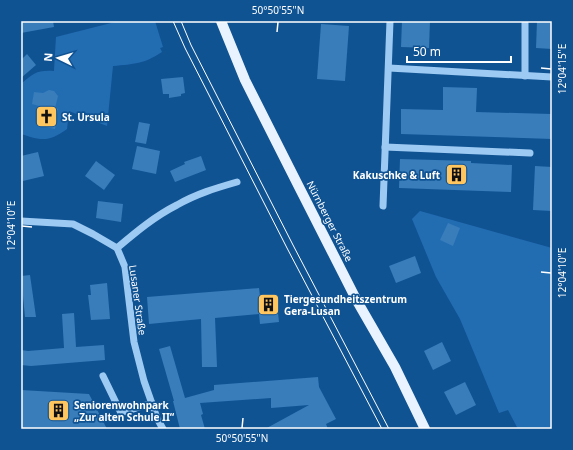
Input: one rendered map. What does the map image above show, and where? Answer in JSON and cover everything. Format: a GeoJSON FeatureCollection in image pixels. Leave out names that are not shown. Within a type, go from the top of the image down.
{"type":"FeatureCollection","features":[{"type":"Feature","properties":{"kind":"main road","name":"Nürnberger Straße"},"geometry":{"type":"LineString","coordinates":[[221,21],[245,80],[357,301],[395,367],[425,429]]}},
{"type":"Feature","properties":{"kind":"street"},"geometry":{"type":"LineString","coordinates":[[383,206],[390,21]]}},
{"type":"Feature","properties":{"kind":"street"},"geometry":{"type":"LineString","coordinates":[[525,21],[525,76]]}},
{"type":"Feature","properties":{"kind":"street"},"geometry":{"type":"LineString","coordinates":[[389,68],[552,77]]}},
{"type":"Feature","properties":{"kind":"street"},"geometry":{"type":"LineString","coordinates":[[385,147],[530,153]]}},
{"type":"Feature","properties":{"kind":"street"},"geometry":{"type":"LineString","coordinates":[[21,221],[73,224],[117,248],[151,221],[176,205],[198,194],[237,182]]}},
{"type":"Feature","properties":{"kind":"street","name":"Lusaner Straße"},"geometry":{"type":"LineString","coordinates":[[117,248],[125,267],[134,342],[144,381],[157,418],[163,429]]}},
{"type":"Feature","properties":{"kind":"street"},"geometry":{"type":"LineString","coordinates":[[103,376],[121,413],[152,403]]}},
{"type":"Feature","properties":{"kind":"shaded area"},"geometry":{"type":"Polygon","coordinates":[[[119,21],[155,21],[163,47],[160,48],[162,52],[144,61],[133,64],[113,66],[107,126],[69,111],[67,129],[55,136],[40,139],[21,134],[21,84],[36,73],[54,71],[56,37],[119,21]]]}},
{"type":"Feature","properties":{"kind":"shaded area"},"geometry":{"type":"Polygon","coordinates":[[[420,211],[552,248],[552,429],[518,429],[508,410],[499,413],[460,319],[436,277],[412,219],[420,211]]]}},
{"type":"Feature","properties":{"kind":"building"},"geometry":{"type":"Polygon","coordinates":[[[21,21],[53,21],[54,27],[21,33],[21,21]]]}},
{"type":"Feature","properties":{"kind":"building"},"geometry":{"type":"Polygon","coordinates":[[[402,21],[430,21],[429,48],[401,47],[402,21]]]}},
{"type":"Feature","properties":{"kind":"building"},"geometry":{"type":"Polygon","coordinates":[[[537,21],[552,21],[552,49],[536,48],[537,21]]]}},
{"type":"Feature","properties":{"kind":"building"},"geometry":{"type":"Polygon","coordinates":[[[321,24],[349,26],[345,81],[317,79],[321,24]]]}},
{"type":"Feature","properties":{"kind":"building"},"geometry":{"type":"Polygon","coordinates":[[[27,54],[36,65],[21,78],[21,60],[27,54]]]}},
{"type":"Feature","properties":{"kind":"building"},"geometry":{"type":"Polygon","coordinates":[[[183,77],[185,93],[181,94],[181,96],[169,98],[169,94],[163,94],[161,79],[183,77]]]}},
{"type":"Feature","properties":{"kind":"building"},"geometry":{"type":"Polygon","coordinates":[[[443,87],[477,88],[476,112],[551,114],[552,139],[401,134],[401,109],[443,110],[443,87]]]}},
{"type":"Feature","properties":{"kind":"building","name":"St. Ursula"},"geometry":{"type":"Polygon","coordinates":[[[49,90],[54,91],[58,96],[55,108],[58,109],[55,129],[36,125],[39,106],[32,104],[34,92],[43,93],[49,90]]]}},
{"type":"Feature","properties":{"kind":"building"},"geometry":{"type":"Polygon","coordinates":[[[139,122],[150,124],[146,144],[135,142],[139,122]]]}},
{"type":"Feature","properties":{"kind":"building"},"geometry":{"type":"Polygon","coordinates":[[[137,146],[160,151],[156,174],[132,169],[137,146]]]}},
{"type":"Feature","properties":{"kind":"building"},"geometry":{"type":"Polygon","coordinates":[[[38,152],[44,176],[23,181],[21,173],[21,156],[38,152]]]}},
{"type":"Feature","properties":{"kind":"building"},"geometry":{"type":"Polygon","coordinates":[[[201,156],[206,170],[175,182],[170,171],[185,164],[184,162],[201,156]]]}},
{"type":"Feature","properties":{"kind":"building","name":"Kakuschke & Luft"},"geometry":{"type":"Polygon","coordinates":[[[400,159],[471,161],[471,163],[512,165],[511,192],[399,188],[400,159]]]}},
{"type":"Feature","properties":{"kind":"building"},"geometry":{"type":"Polygon","coordinates":[[[96,161],[115,175],[104,190],[85,176],[96,161]]]}},
{"type":"Feature","properties":{"kind":"building"},"geometry":{"type":"Polygon","coordinates":[[[535,166],[552,167],[552,211],[533,210],[535,166]]]}},
{"type":"Feature","properties":{"kind":"building"},"geometry":{"type":"Polygon","coordinates":[[[98,201],[123,204],[121,222],[96,218],[98,201]]]}},
{"type":"Feature","properties":{"kind":"building"},"geometry":{"type":"Polygon","coordinates":[[[448,223],[460,228],[453,246],[440,240],[448,223]]]}},
{"type":"Feature","properties":{"kind":"building"},"geometry":{"type":"Polygon","coordinates":[[[415,256],[421,273],[396,283],[389,266],[415,256]]]}},
{"type":"Feature","properties":{"kind":"building"},"geometry":{"type":"Polygon","coordinates":[[[30,275],[36,317],[25,317],[21,276],[30,275]]]}},
{"type":"Feature","properties":{"kind":"building"},"geometry":{"type":"Polygon","coordinates":[[[107,283],[110,319],[91,320],[88,295],[91,295],[90,285],[107,283]]]}},
{"type":"Feature","properties":{"kind":"building"},"geometry":{"type":"Polygon","coordinates":[[[259,288],[260,296],[276,294],[279,322],[260,324],[259,314],[215,318],[217,367],[202,367],[201,319],[149,324],[147,297],[259,288]]]}},
{"type":"Feature","properties":{"kind":"building"},"geometry":{"type":"Polygon","coordinates":[[[74,313],[76,347],[104,345],[105,360],[31,366],[21,365],[21,350],[28,351],[64,348],[62,314],[74,313]]]}},
{"type":"Feature","properties":{"kind":"building"},"geometry":{"type":"Polygon","coordinates":[[[442,342],[451,361],[433,370],[424,351],[442,342]]]}},
{"type":"Feature","properties":{"kind":"building"},"geometry":{"type":"Polygon","coordinates":[[[170,346],[185,398],[214,390],[214,385],[318,377],[319,387],[336,419],[326,424],[328,429],[265,429],[309,405],[271,408],[271,398],[200,403],[203,414],[201,415],[205,429],[180,429],[174,401],[159,349],[170,346]]]}},
{"type":"Feature","properties":{"kind":"building"},"geometry":{"type":"Polygon","coordinates":[[[465,382],[476,405],[456,415],[444,392],[465,382]]]}},
{"type":"Feature","properties":{"kind":"building","name":"Seniorenwohnpark „Zur alten Schule II“"},"geometry":{"type":"Polygon","coordinates":[[[21,390],[89,394],[107,429],[21,428],[21,390]]]}},
{"type":"Feature","properties":{"kind":"tram line"},"geometry":{"type":"LineString","coordinates":[[173,21],[185,48],[287,248],[382,429]]}},
{"type":"Feature","properties":{"kind":"tram line"},"geometry":{"type":"LineString","coordinates":[[181,21],[191,45],[389,429]]}},
{"type":"Feature","properties":{"kind":"place","name":"St. Ursula"},"geometry":{"type":"Point","coordinates":[47,117]}},
{"type":"Feature","properties":{"kind":"place","name":"Kakuschke & Luft"},"geometry":{"type":"Point","coordinates":[456,175]}},
{"type":"Feature","properties":{"kind":"place","name":"Tiergesundheitszentrum Gera-Lusan"},"geometry":{"type":"Point","coordinates":[269,305]}},
{"type":"Feature","properties":{"kind":"place","name":"Seniorenwohnpark „Zur alten Schule II“"},"geometry":{"type":"Point","coordinates":[59,411]}}]}
